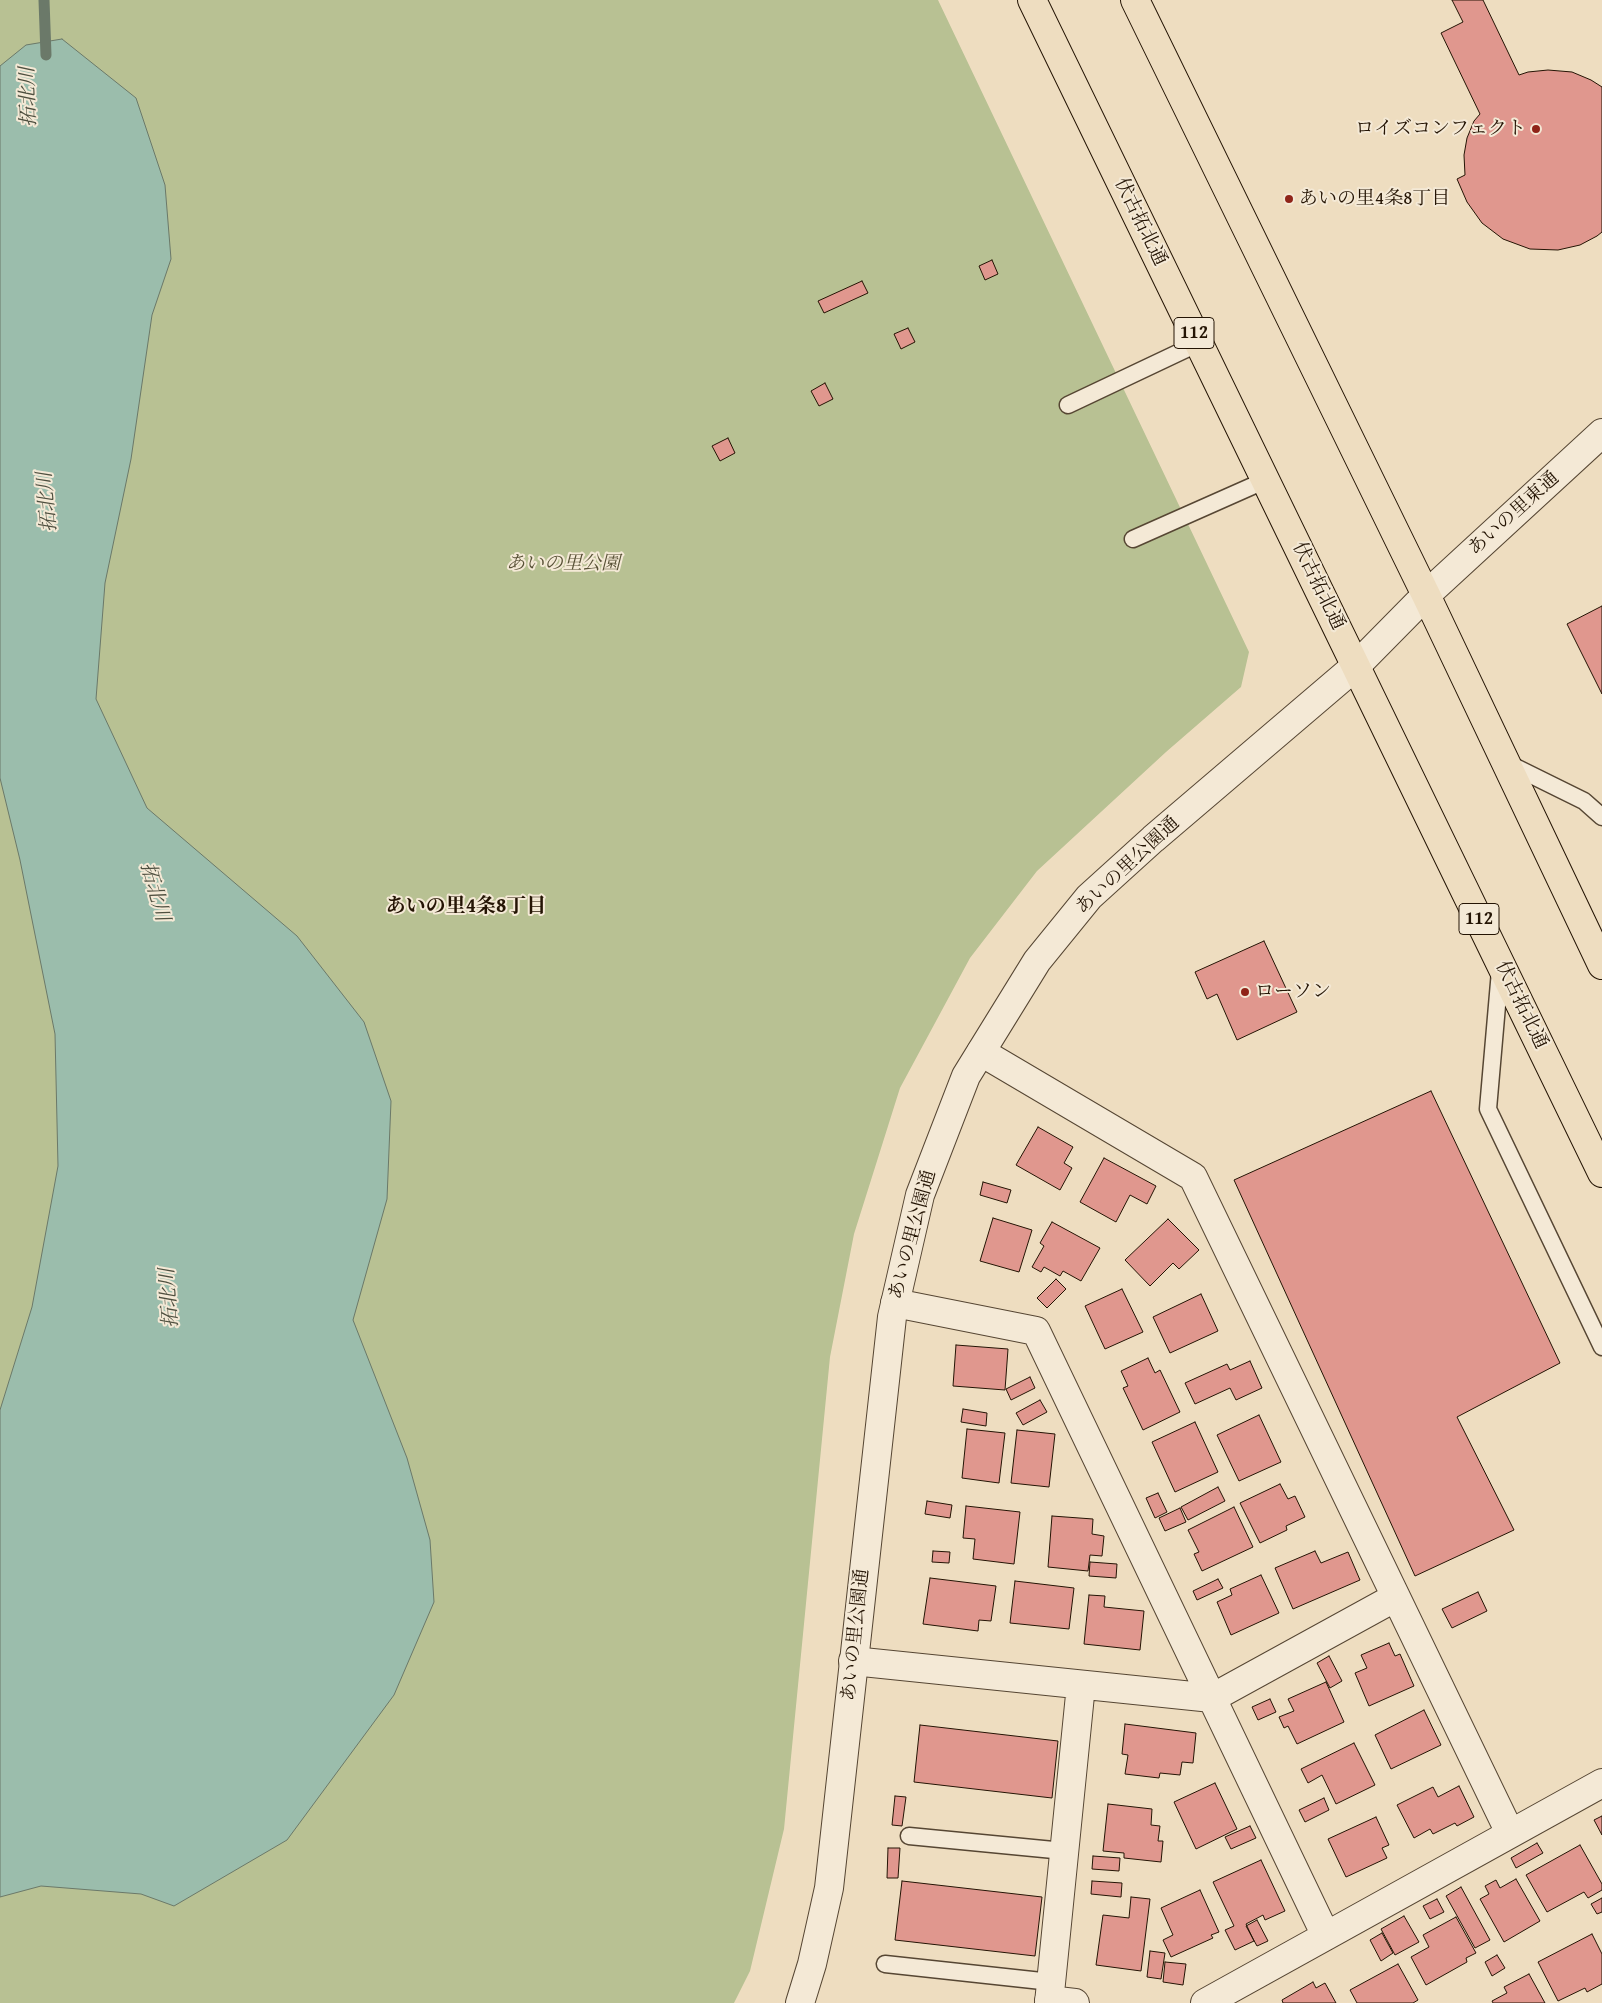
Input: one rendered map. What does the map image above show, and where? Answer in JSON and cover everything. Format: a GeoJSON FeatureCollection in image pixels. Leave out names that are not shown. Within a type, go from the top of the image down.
{"type":"FeatureCollection","features":[{"type":"Feature","properties":{"kind":"main road","name":"伏古拓北通"},"geometry":{"type":"LineString","coordinates":[[1032,0],[1602,1173]]}},
{"type":"Feature","properties":{"kind":"main road"},"geometry":{"type":"LineString","coordinates":[[1135,0],[1426,595],[1602,965]]}},
{"type":"Feature","properties":{"kind":"street","name":"あいの里東通"},"geometry":{"type":"LineString","coordinates":[[1426,595],[1602,434]]}},
{"type":"Feature","properties":{"kind":"street","name":"あいの里公園通"},"geometry":{"type":"LineString","coordinates":[[800,2003],[812,1964],[829,1888],[892,1317],[920,1195],[966,1076],[1037,961],[1089,897],[1153,839],[1356,665],[1426,595]]}},
{"type":"Feature","properties":{"kind":"street"},"geometry":{"type":"LineString","coordinates":[[981,1052],[1193,1177],[1510,1833]]}},
{"type":"Feature","properties":{"kind":"street"},"geometry":{"type":"LineString","coordinates":[[895,1304],[1036,1330],[1326,1936]]}},
{"type":"Feature","properties":{"kind":"street"},"geometry":{"type":"LineString","coordinates":[[853,1660],[1212,1698],[1396,1598]]}},
{"type":"Feature","properties":{"kind":"street"},"geometry":{"type":"LineString","coordinates":[[1056,1997],[1064,1851],[1081,1685]]}},
{"type":"Feature","properties":{"kind":"street"},"geometry":{"type":"LineString","coordinates":[[1205,2003],[1602,1783]]}},
{"type":"Feature","properties":{"kind":"lane"},"geometry":{"type":"LineString","coordinates":[[1068,405],[1199,343]]}},
{"type":"Feature","properties":{"kind":"lane"},"geometry":{"type":"LineString","coordinates":[[1133,539],[1266,480]]}},
{"type":"Feature","properties":{"kind":"lane"},"geometry":{"type":"LineString","coordinates":[[1505,762],[1584,801],[1602,817]]}},
{"type":"Feature","properties":{"kind":"lane"},"geometry":{"type":"LineString","coordinates":[[1501,964],[1488,1109],[1602,1347]]}},
{"type":"Feature","properties":{"kind":"lane"},"geometry":{"type":"LineString","coordinates":[[908,1836],[1064,1851]]}},
{"type":"Feature","properties":{"kind":"lane"},"geometry":{"type":"LineString","coordinates":[[885,1964],[1056,1997]]}},
{"type":"Feature","properties":{"kind":"green space","name":"あいの里公園"},"geometry":{"type":"Polygon","coordinates":[[[0,0],[938,0],[1249,652],[1241,687],[1166,752],[1037,871],[970,958],[900,1088],[854,1234],[830,1357],[784,1829],[750,1971],[734,2003],[0,2003],[0,0]]]}},
{"type":"Feature","properties":{"kind":"water"},"geometry":{"type":"Polygon","coordinates":[[[62,39],[136,98],[165,185],[171,259],[152,315],[131,459],[105,583],[96,699],[147,808],[297,936],[364,1022],[391,1101],[387,1199],[353,1320],[407,1458],[430,1540],[434,1602],[394,1695],[287,1840],[174,1906],[141,1894],[41,1886],[0,1897],[0,1410],[32,1307],[58,1166],[55,1034],[20,860],[0,778],[0,66],[26,45],[62,39]]]}},
{"type":"Feature","properties":{"kind":"building","name":"ロイズコンフェクト"},"geometry":{"type":"Polygon","coordinates":[[[1452,0],[1483,0],[1519,75],[1548,70],[1572,72],[1602,87],[1602,232],[1597,236],[1580,245],[1558,250],[1530,249],[1503,239],[1482,223],[1467,202],[1457,179],[1465,175],[1464,155],[1467,138],[1474,121],[1480,114],[1441,33],[1463,22],[1452,0]]]}},
{"type":"Feature","properties":{"kind":"building"},"geometry":{"type":"Polygon","coordinates":[[[992,260],[998,274],[985,280],[979,266],[992,260]]]}},
{"type":"Feature","properties":{"kind":"building"},"geometry":{"type":"Polygon","coordinates":[[[862,281],[868,293],[824,313],[818,301],[862,281]]]}},
{"type":"Feature","properties":{"kind":"building"},"geometry":{"type":"Polygon","coordinates":[[[908,328],[915,342],[901,349],[894,334],[908,328]]]}},
{"type":"Feature","properties":{"kind":"building"},"geometry":{"type":"Polygon","coordinates":[[[825,383],[833,399],[819,406],[811,391],[825,383]]]}},
{"type":"Feature","properties":{"kind":"building"},"geometry":{"type":"Polygon","coordinates":[[[728,438],[735,453],[720,461],[712,446],[728,438]]]}},
{"type":"Feature","properties":{"kind":"building"},"geometry":{"type":"Polygon","coordinates":[[[1602,606],[1602,694],[1567,624],[1602,606]]]}},
{"type":"Feature","properties":{"kind":"building"},"geometry":{"type":"Polygon","coordinates":[[[1264,941],[1297,1012],[1237,1040],[1217,994],[1207,999],[1195,972],[1264,941]]]}},
{"type":"Feature","properties":{"kind":"building"},"geometry":{"type":"Polygon","coordinates":[[[1431,1091],[1560,1363],[1457,1417],[1514,1530],[1415,1576],[1234,1180],[1431,1091]]]}},
{"type":"Feature","properties":{"kind":"building"},"geometry":{"type":"Polygon","coordinates":[[[1038,1127],[1073,1147],[1064,1163],[1072,1168],[1060,1190],[1016,1165],[1038,1127]]]}},
{"type":"Feature","properties":{"kind":"building"},"geometry":{"type":"Polygon","coordinates":[[[1104,1158],[1156,1186],[1147,1204],[1130,1195],[1116,1222],[1080,1202],[1104,1158]]]}},
{"type":"Feature","properties":{"kind":"building"},"geometry":{"type":"Polygon","coordinates":[[[983,1182],[1011,1190],[1007,1203],[980,1195],[983,1182]]]}},
{"type":"Feature","properties":{"kind":"building"},"geometry":{"type":"Polygon","coordinates":[[[993,1218],[1032,1230],[1019,1272],[980,1261],[993,1218]]]}},
{"type":"Feature","properties":{"kind":"building"},"geometry":{"type":"Polygon","coordinates":[[[1168,1219],[1199,1250],[1179,1269],[1173,1263],[1150,1286],[1125,1260],[1168,1219]]]}},
{"type":"Feature","properties":{"kind":"building"},"geometry":{"type":"Polygon","coordinates":[[[1052,1222],[1100,1248],[1081,1281],[1063,1271],[1060,1276],[1044,1267],[1041,1272],[1032,1267],[1044,1246],[1040,1243],[1052,1222]]]}},
{"type":"Feature","properties":{"kind":"building"},"geometry":{"type":"Polygon","coordinates":[[[1056,1279],[1066,1289],[1047,1308],[1037,1298],[1056,1279]]]}},
{"type":"Feature","properties":{"kind":"building"},"geometry":{"type":"Polygon","coordinates":[[[1122,1289],[1143,1332],[1105,1349],[1085,1306],[1122,1289]]]}},
{"type":"Feature","properties":{"kind":"building"},"geometry":{"type":"Polygon","coordinates":[[[1201,1294],[1218,1331],[1170,1353],[1153,1317],[1201,1294]]]}},
{"type":"Feature","properties":{"kind":"building"},"geometry":{"type":"Polygon","coordinates":[[[956,1345],[1008,1349],[1005,1390],[953,1386],[956,1345]]]}},
{"type":"Feature","properties":{"kind":"building"},"geometry":{"type":"Polygon","coordinates":[[[1148,1358],[1155,1373],[1160,1370],[1180,1412],[1143,1430],[1123,1388],[1128,1386],[1121,1371],[1148,1358]]]}},
{"type":"Feature","properties":{"kind":"building"},"geometry":{"type":"Polygon","coordinates":[[[1250,1361],[1262,1388],[1236,1400],[1230,1388],[1195,1404],[1185,1383],[1227,1364],[1230,1370],[1250,1361]]]}},
{"type":"Feature","properties":{"kind":"building"},"geometry":{"type":"Polygon","coordinates":[[[1030,1377],[1035,1388],[1011,1400],[1006,1389],[1030,1377]]]}},
{"type":"Feature","properties":{"kind":"building"},"geometry":{"type":"Polygon","coordinates":[[[1040,1400],[1047,1412],[1023,1425],[1016,1413],[1040,1400]]]}},
{"type":"Feature","properties":{"kind":"building"},"geometry":{"type":"Polygon","coordinates":[[[963,1409],[987,1413],[986,1426],[961,1422],[963,1409]]]}},
{"type":"Feature","properties":{"kind":"building"},"geometry":{"type":"Polygon","coordinates":[[[1259,1415],[1281,1462],[1239,1481],[1217,1435],[1259,1415]]]}},
{"type":"Feature","properties":{"kind":"building"},"geometry":{"type":"Polygon","coordinates":[[[1195,1422],[1218,1472],[1175,1492],[1152,1442],[1195,1422]]]}},
{"type":"Feature","properties":{"kind":"building"},"geometry":{"type":"Polygon","coordinates":[[[967,1429],[1005,1433],[999,1483],[962,1478],[967,1429]]]}},
{"type":"Feature","properties":{"kind":"building"},"geometry":{"type":"Polygon","coordinates":[[[1017,1430],[1055,1434],[1049,1487],[1011,1483],[1017,1430]]]}},
{"type":"Feature","properties":{"kind":"building"},"geometry":{"type":"Polygon","coordinates":[[[1280,1484],[1288,1499],[1295,1496],[1305,1517],[1286,1526],[1287,1530],[1260,1543],[1240,1503],[1280,1484]]]}},
{"type":"Feature","properties":{"kind":"building"},"geometry":{"type":"Polygon","coordinates":[[[1218,1487],[1225,1501],[1188,1520],[1181,1507],[1218,1487]]]}},
{"type":"Feature","properties":{"kind":"building"},"geometry":{"type":"Polygon","coordinates":[[[1158,1493],[1167,1512],[1155,1518],[1146,1498],[1158,1493]]]}},
{"type":"Feature","properties":{"kind":"building"},"geometry":{"type":"Polygon","coordinates":[[[927,1501],[952,1505],[950,1518],[925,1514],[927,1501]]]}},
{"type":"Feature","properties":{"kind":"building"},"geometry":{"type":"Polygon","coordinates":[[[966,1506],[1020,1512],[1014,1564],[973,1559],[975,1539],[963,1538],[966,1506]]]}},
{"type":"Feature","properties":{"kind":"building"},"geometry":{"type":"Polygon","coordinates":[[[1234,1507],[1253,1547],[1202,1571],[1194,1554],[1199,1552],[1188,1530],[1234,1507]]]}},
{"type":"Feature","properties":{"kind":"building"},"geometry":{"type":"Polygon","coordinates":[[[1180,1508],[1186,1522],[1165,1531],[1159,1518],[1180,1508]]]}},
{"type":"Feature","properties":{"kind":"building"},"geometry":{"type":"Polygon","coordinates":[[[1052,1516],[1093,1519],[1092,1534],[1104,1536],[1102,1556],[1090,1555],[1088,1571],[1048,1567],[1052,1516]]]}},
{"type":"Feature","properties":{"kind":"building"},"geometry":{"type":"Polygon","coordinates":[[[933,1551],[950,1552],[949,1563],[932,1562],[933,1551]]]}},
{"type":"Feature","properties":{"kind":"building"},"geometry":{"type":"Polygon","coordinates":[[[1315,1551],[1321,1563],[1348,1552],[1360,1580],[1293,1609],[1275,1568],[1315,1551]]]}},
{"type":"Feature","properties":{"kind":"building"},"geometry":{"type":"Polygon","coordinates":[[[1090,1562],[1117,1564],[1116,1578],[1089,1576],[1090,1562]]]}},
{"type":"Feature","properties":{"kind":"building"},"geometry":{"type":"Polygon","coordinates":[[[1261,1575],[1279,1613],[1231,1635],[1217,1602],[1232,1595],[1230,1589],[1261,1575]]]}},
{"type":"Feature","properties":{"kind":"building"},"geometry":{"type":"Polygon","coordinates":[[[930,1578],[996,1586],[991,1621],[979,1620],[978,1631],[923,1624],[930,1578]]]}},
{"type":"Feature","properties":{"kind":"building"},"geometry":{"type":"Polygon","coordinates":[[[1218,1579],[1223,1588],[1197,1600],[1193,1591],[1218,1579]]]}},
{"type":"Feature","properties":{"kind":"building"},"geometry":{"type":"Polygon","coordinates":[[[1015,1581],[1074,1588],[1069,1629],[1010,1623],[1015,1581]]]}},
{"type":"Feature","properties":{"kind":"building"},"geometry":{"type":"Polygon","coordinates":[[[1478,1592],[1487,1611],[1452,1628],[1442,1609],[1478,1592]]]}},
{"type":"Feature","properties":{"kind":"building"},"geometry":{"type":"Polygon","coordinates":[[[1089,1595],[1105,1596],[1104,1607],[1144,1611],[1140,1650],[1084,1644],[1089,1595]]]}},
{"type":"Feature","properties":{"kind":"building"},"geometry":{"type":"Polygon","coordinates":[[[1389,1643],[1395,1656],[1400,1654],[1414,1686],[1369,1706],[1355,1673],[1367,1668],[1361,1655],[1389,1643]]]}},
{"type":"Feature","properties":{"kind":"building"},"geometry":{"type":"Polygon","coordinates":[[[1329,1656],[1342,1681],[1330,1688],[1317,1663],[1329,1656]]]}},
{"type":"Feature","properties":{"kind":"building"},"geometry":{"type":"Polygon","coordinates":[[[1326,1682],[1344,1722],[1297,1744],[1288,1726],[1284,1728],[1279,1717],[1294,1711],[1288,1699],[1326,1682]]]}},
{"type":"Feature","properties":{"kind":"building"},"geometry":{"type":"Polygon","coordinates":[[[1270,1699],[1276,1712],[1258,1720],[1252,1707],[1270,1699]]]}},
{"type":"Feature","properties":{"kind":"building"},"geometry":{"type":"Polygon","coordinates":[[[1424,1710],[1441,1745],[1391,1769],[1375,1735],[1424,1710]]]}},
{"type":"Feature","properties":{"kind":"building"},"geometry":{"type":"Polygon","coordinates":[[[1125,1724],[1196,1733],[1193,1763],[1182,1762],[1180,1775],[1160,1773],[1159,1778],[1125,1774],[1128,1755],[1122,1754],[1125,1724]]]}},
{"type":"Feature","properties":{"kind":"building"},"geometry":{"type":"Polygon","coordinates":[[[920,1725],[1058,1741],[1052,1798],[914,1782],[920,1725]]]}},
{"type":"Feature","properties":{"kind":"building"},"geometry":{"type":"Polygon","coordinates":[[[1354,1743],[1375,1785],[1336,1804],[1322,1775],[1308,1783],[1301,1769],[1354,1743]]]}},
{"type":"Feature","properties":{"kind":"building"},"geometry":{"type":"Polygon","coordinates":[[[1215,1783],[1237,1829],[1196,1849],[1174,1802],[1215,1783]]]}},
{"type":"Feature","properties":{"kind":"building"},"geometry":{"type":"Polygon","coordinates":[[[1459,1786],[1474,1817],[1457,1826],[1455,1823],[1433,1834],[1430,1829],[1414,1838],[1397,1805],[1433,1787],[1438,1797],[1459,1786]]]}},
{"type":"Feature","properties":{"kind":"building"},"geometry":{"type":"Polygon","coordinates":[[[895,1796],[906,1797],[902,1826],[892,1825],[895,1796]]]}},
{"type":"Feature","properties":{"kind":"building"},"geometry":{"type":"Polygon","coordinates":[[[1324,1798],[1329,1810],[1305,1822],[1299,1810],[1324,1798]]]}},
{"type":"Feature","properties":{"kind":"building"},"geometry":{"type":"Polygon","coordinates":[[[1108,1804],[1152,1809],[1151,1825],[1160,1826],[1158,1841],[1163,1841],[1161,1862],[1124,1858],[1124,1853],[1103,1851],[1108,1804]]]}},
{"type":"Feature","properties":{"kind":"building"},"geometry":{"type":"Polygon","coordinates":[[[1602,1816],[1602,1835],[1594,1820],[1602,1816]]]}},
{"type":"Feature","properties":{"kind":"building"},"geometry":{"type":"Polygon","coordinates":[[[1376,1817],[1389,1845],[1382,1848],[1387,1858],[1346,1877],[1328,1839],[1376,1817]]]}},
{"type":"Feature","properties":{"kind":"building"},"geometry":{"type":"Polygon","coordinates":[[[1250,1826],[1256,1838],[1231,1849],[1225,1837],[1250,1826]]]}},
{"type":"Feature","properties":{"kind":"building"},"geometry":{"type":"Polygon","coordinates":[[[1537,1843],[1543,1853],[1516,1868],[1511,1858],[1537,1843]]]}},
{"type":"Feature","properties":{"kind":"building"},"geometry":{"type":"Polygon","coordinates":[[[1580,1845],[1602,1884],[1602,1890],[1588,1898],[1584,1892],[1547,1912],[1526,1875],[1580,1845]]]}},
{"type":"Feature","properties":{"kind":"building"},"geometry":{"type":"Polygon","coordinates":[[[888,1848],[900,1848],[898,1878],[887,1878],[888,1848]]]}},
{"type":"Feature","properties":{"kind":"building"},"geometry":{"type":"Polygon","coordinates":[[[1093,1856],[1120,1858],[1119,1871],[1092,1869],[1093,1856]]]}},
{"type":"Feature","properties":{"kind":"building"},"geometry":{"type":"Polygon","coordinates":[[[1261,1860],[1285,1911],[1265,1920],[1263,1915],[1246,1924],[1254,1941],[1235,1950],[1225,1930],[1234,1926],[1213,1882],[1261,1860]]]}},
{"type":"Feature","properties":{"kind":"building"},"geometry":{"type":"Polygon","coordinates":[[[1516,1879],[1540,1921],[1504,1942],[1480,1899],[1489,1894],[1485,1886],[1496,1880],[1500,1888],[1516,1879]]]}},
{"type":"Feature","properties":{"kind":"building"},"geometry":{"type":"Polygon","coordinates":[[[902,1881],[1042,1897],[1035,1956],[895,1940],[902,1881]]]}},
{"type":"Feature","properties":{"kind":"building"},"geometry":{"type":"Polygon","coordinates":[[[1092,1881],[1122,1883],[1121,1897],[1091,1894],[1092,1881]]]}},
{"type":"Feature","properties":{"kind":"building"},"geometry":{"type":"Polygon","coordinates":[[[1461,1887],[1490,1940],[1475,1948],[1446,1896],[1461,1887]]]}},
{"type":"Feature","properties":{"kind":"building"},"geometry":{"type":"Polygon","coordinates":[[[1200,1890],[1219,1932],[1211,1935],[1213,1938],[1171,1957],[1163,1940],[1173,1935],[1161,1908],[1200,1890]]]}},
{"type":"Feature","properties":{"kind":"building"},"geometry":{"type":"Polygon","coordinates":[[[1131,1897],[1150,1899],[1141,1971],[1096,1965],[1103,1915],[1129,1918],[1131,1897]]]}},
{"type":"Feature","properties":{"kind":"building"},"geometry":{"type":"Polygon","coordinates":[[[1602,1898],[1602,1912],[1597,1914],[1591,1904],[1602,1898]]]}},
{"type":"Feature","properties":{"kind":"building"},"geometry":{"type":"Polygon","coordinates":[[[1437,1899],[1444,1912],[1430,1919],[1423,1906],[1437,1899]]]}},
{"type":"Feature","properties":{"kind":"building"},"geometry":{"type":"Polygon","coordinates":[[[1404,1916],[1419,1942],[1395,1955],[1381,1929],[1404,1916]]]}},
{"type":"Feature","properties":{"kind":"building"},"geometry":{"type":"Polygon","coordinates":[[[1456,1917],[1476,1953],[1466,1958],[1467,1962],[1426,1985],[1411,1957],[1429,1947],[1423,1935],[1456,1917]]]}},
{"type":"Feature","properties":{"kind":"building"},"geometry":{"type":"Polygon","coordinates":[[[1257,1920],[1268,1941],[1257,1946],[1246,1926],[1257,1920]]]}},
{"type":"Feature","properties":{"kind":"building"},"geometry":{"type":"Polygon","coordinates":[[[1382,1933],[1393,1953],[1381,1961],[1370,1940],[1382,1933]]]}},
{"type":"Feature","properties":{"kind":"building"},"geometry":{"type":"Polygon","coordinates":[[[1592,1934],[1602,1954],[1602,1984],[1587,1992],[1585,1988],[1558,2001],[1538,1962],[1592,1934]]]}},
{"type":"Feature","properties":{"kind":"building"},"geometry":{"type":"Polygon","coordinates":[[[1150,1951],[1165,1953],[1161,1979],[1147,1977],[1150,1951]]]}},
{"type":"Feature","properties":{"kind":"building"},"geometry":{"type":"Polygon","coordinates":[[[1497,1955],[1505,1968],[1492,1976],[1485,1962],[1497,1955]]]}},
{"type":"Feature","properties":{"kind":"building"},"geometry":{"type":"Polygon","coordinates":[[[1165,1962],[1186,1964],[1183,1985],[1163,1982],[1165,1962]]]}},
{"type":"Feature","properties":{"kind":"building"},"geometry":{"type":"Polygon","coordinates":[[[1398,1964],[1418,2000],[1413,2003],[1357,2003],[1350,1990],[1398,1964]]]}},
{"type":"Feature","properties":{"kind":"building"},"geometry":{"type":"Polygon","coordinates":[[[1529,1974],[1545,2003],[1493,2003],[1492,2001],[1507,1993],[1504,1987],[1529,1974]]]}},
{"type":"Feature","properties":{"kind":"building"},"geometry":{"type":"Polygon","coordinates":[[[1313,1982],[1316,1988],[1325,1983],[1336,2003],[1283,2003],[1282,2000],[1313,1982]]]}},
{"type":"Feature","properties":{"kind":"waterway","name":"拓北川"},"geometry":{"type":"LineString","coordinates":[[44,0],[46,55]]}},
{"type":"Feature","properties":{"kind":"place","name":"ロイズコンフェクト"},"geometry":{"type":"Point","coordinates":[1536,129]}},
{"type":"Feature","properties":{"kind":"place","name":"あいの里4条8丁目"},"geometry":{"type":"Point","coordinates":[1289,199]}},
{"type":"Feature","properties":{"kind":"place","name":"ローソン"},"geometry":{"type":"Point","coordinates":[1245,992]}},
{"type":"Feature","properties":{"kind":"district","name":"あいの里4条8丁目"},"geometry":{"type":"Point","coordinates":[466,907]}}]}
